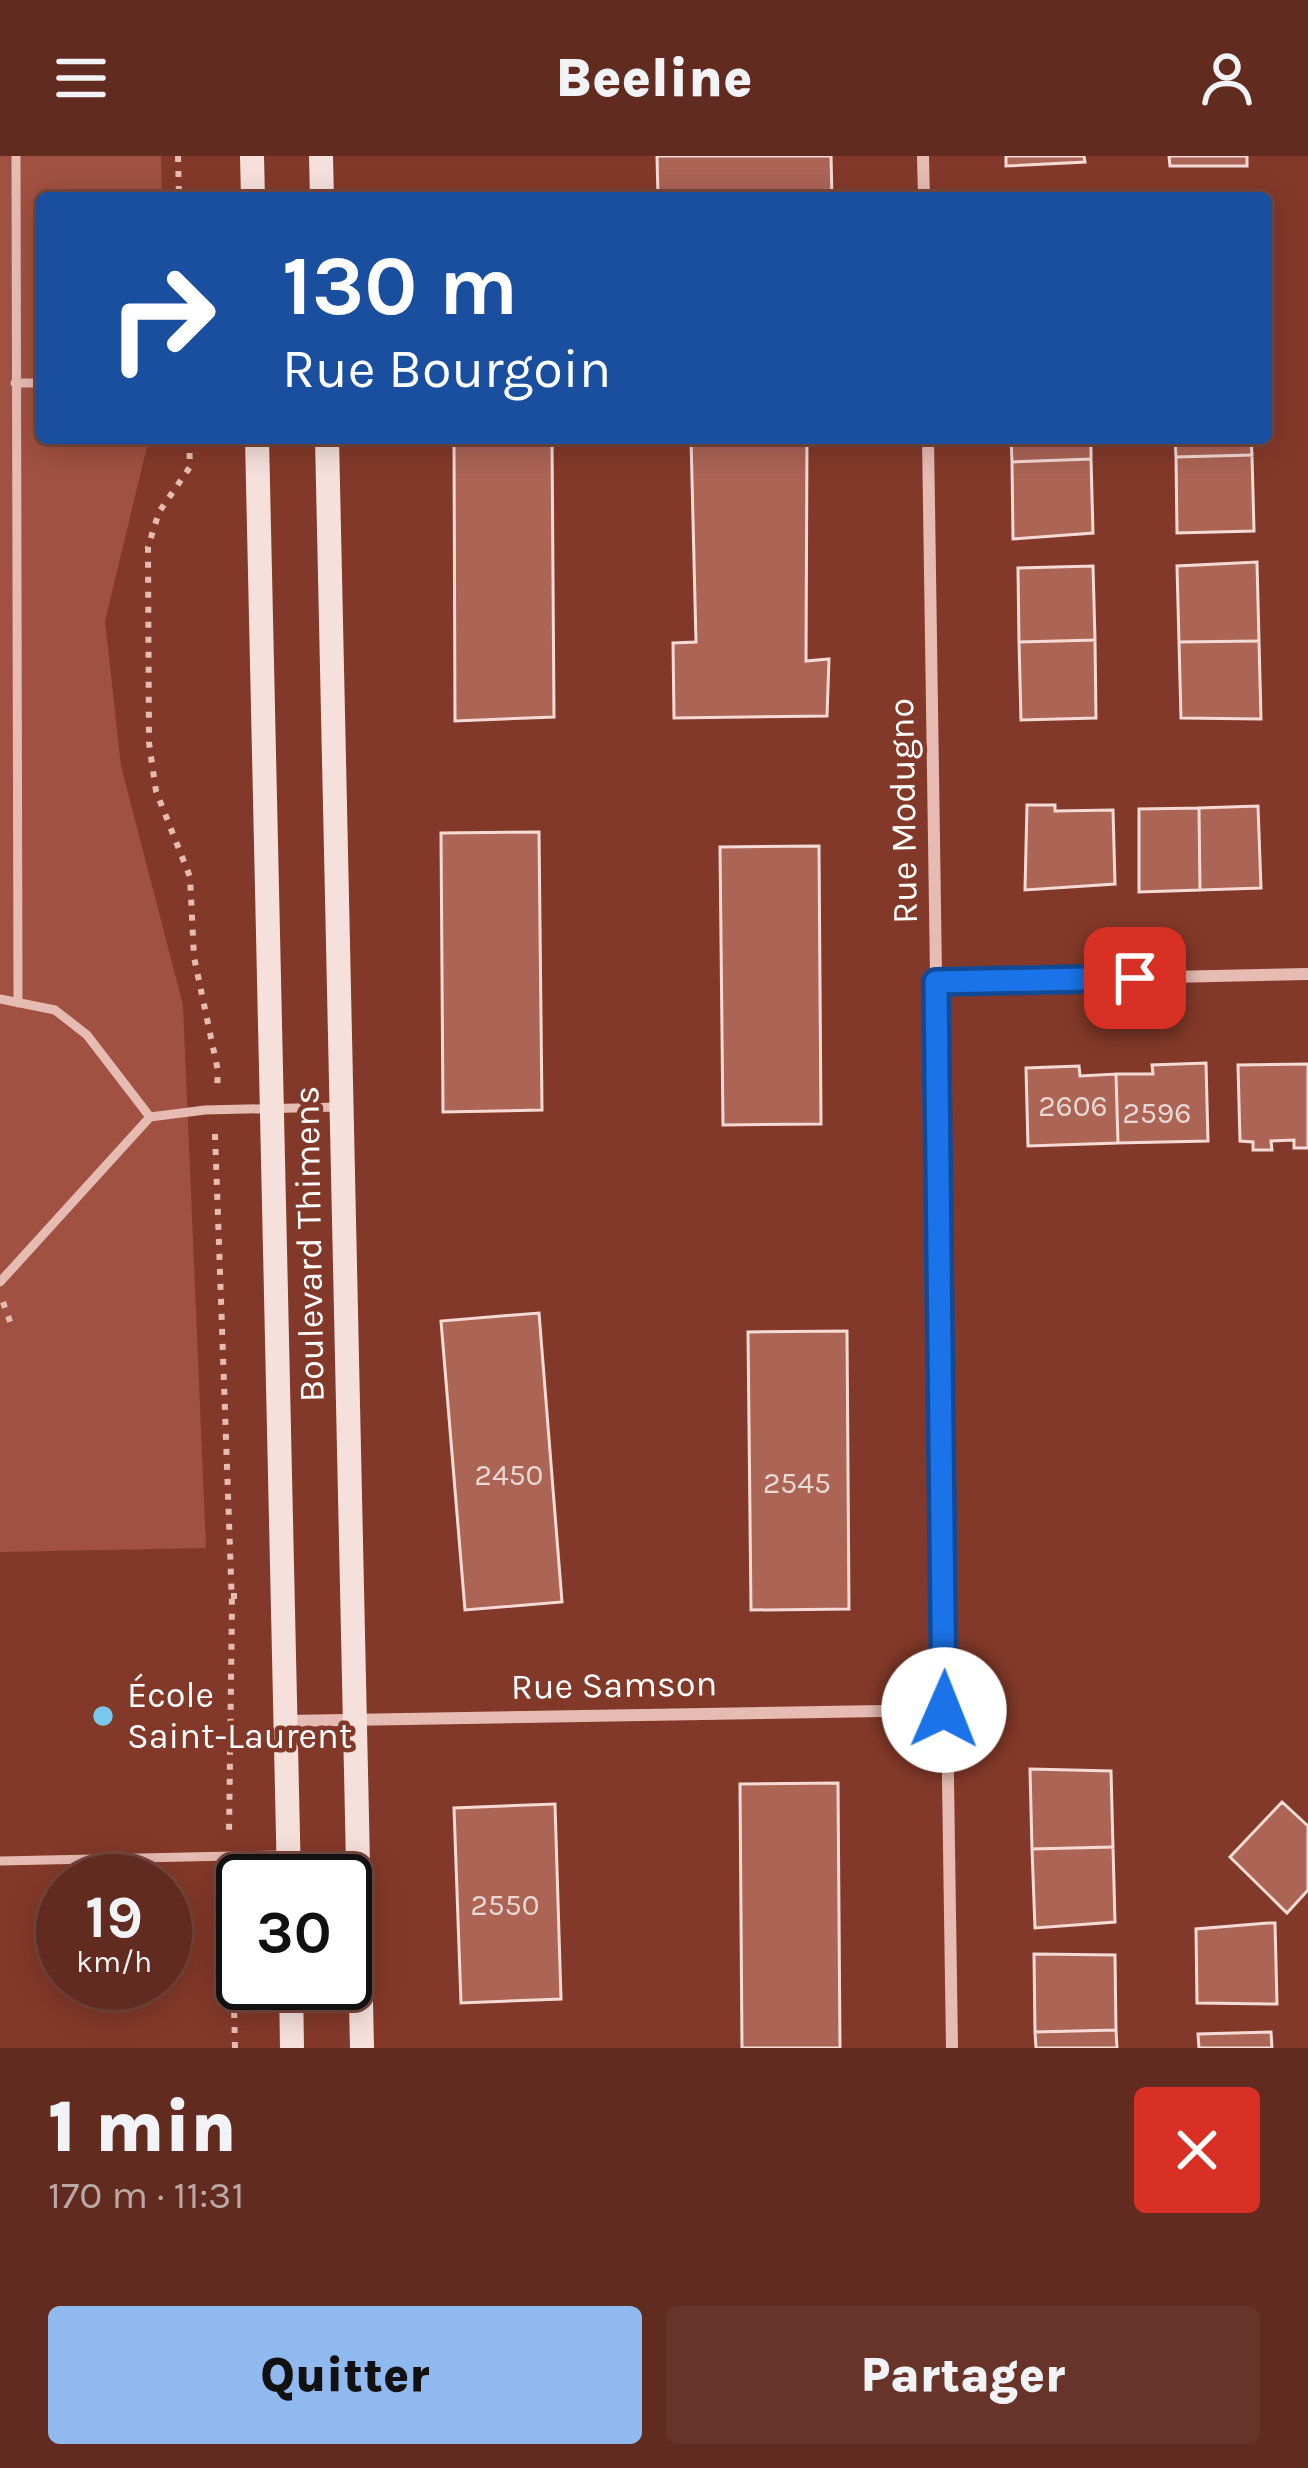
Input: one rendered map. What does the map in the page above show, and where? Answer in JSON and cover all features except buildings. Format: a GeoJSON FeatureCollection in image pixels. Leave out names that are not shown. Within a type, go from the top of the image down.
{"type":"FeatureCollection","features":[{"type":"Feature","properties":{"kind":"street"},"geometry":{"type":"LineString","coordinates":[[252,156],[253,192]]}},
{"type":"Feature","properties":{"kind":"street"},"geometry":{"type":"LineString","coordinates":[[321,156],[322,192]]}},
{"type":"Feature","properties":{"kind":"street"},"geometry":{"type":"LineString","coordinates":[[923,156],[924,192]]}},
{"type":"Feature","properties":{"kind":"street","name":"Boulevard Thimens"},"geometry":{"type":"LineString","coordinates":[[257,444],[289,1854]]}},
{"type":"Feature","properties":{"kind":"street","name":"Boulevard Thimens"},"geometry":{"type":"LineString","coordinates":[[327,444],[362,2048]]}},
{"type":"Feature","properties":{"kind":"street","name":"Rue Modugno"},"geometry":{"type":"LineString","coordinates":[[928,444],[952,2048]]}},
{"type":"Feature","properties":{"kind":"street"},"geometry":{"type":"LineString","coordinates":[[936,982],[1308,974]]}},
{"type":"Feature","properties":{"kind":"street","name":"Rue Samson"},"geometry":{"type":"LineString","coordinates":[[285,1721],[944,1710]]}},
{"type":"Feature","properties":{"kind":"street"},"geometry":{"type":"LineString","coordinates":[[291,2010],[292,2048]]}},
{"type":"Feature","properties":{"kind":"lane"},"geometry":{"type":"LineString","coordinates":[[16,156],[18,1003]]}},
{"type":"Feature","properties":{"kind":"lane"},"geometry":{"type":"LineString","coordinates":[[14,383],[36,382]]}},
{"type":"Feature","properties":{"kind":"lane"},"geometry":{"type":"LineString","coordinates":[[0,999],[55,1010],[87,1035],[150,1118]]}},
{"type":"Feature","properties":{"kind":"lane"},"geometry":{"type":"LineString","coordinates":[[0,1282],[150,1118],[343,1107]]}},
{"type":"Feature","properties":{"kind":"lane"},"geometry":{"type":"LineString","coordinates":[[0,1861],[216,1856]]}},
{"type":"Feature","properties":{"kind":"path"},"geometry":{"type":"LineString","coordinates":[[178,156],[179,192]]}},
{"type":"Feature","properties":{"kind":"path"},"geometry":{"type":"LineString","coordinates":[[189,444],[190,467],[159,512],[148,547],[149,743],[156,790],[190,877],[194,957],[218,1071]]}},
{"type":"Feature","properties":{"kind":"path"},"geometry":{"type":"LineString","coordinates":[[214,1141],[232,1596],[229,1841]]}},
{"type":"Feature","properties":{"kind":"path"},"geometry":{"type":"LineString","coordinates":[[302,1183],[308,1182],[308,1168],[316,1168]]}},
{"type":"Feature","properties":{"kind":"path"},"geometry":{"type":"LineString","coordinates":[[0,1292],[12,1327]]}},
{"type":"Feature","properties":{"kind":"path"},"geometry":{"type":"LineString","coordinates":[[232,1596],[244,1596]]}},
{"type":"Feature","properties":{"kind":"path"},"geometry":{"type":"LineString","coordinates":[[234,2010],[235,2048]]}},
{"type":"Feature","properties":{"kind":"shaded area"},"geometry":{"type":"Polygon","coordinates":[[[0,156],[161,156],[162,192],[36,192],[36,444],[148,444],[105,621],[121,766],[183,1005],[206,1548],[0,1552],[0,156]]]}},
{"type":"Feature","properties":{"kind":"place","name":"École Saint-Laurent"},"geometry":{"type":"Point","coordinates":[103,1716]}},
{"type":"Feature","properties":{"kind":"route"},"geometry":{"type":"LineString","coordinates":[[944,1710],[936,982],[1135,978]]}}]}
